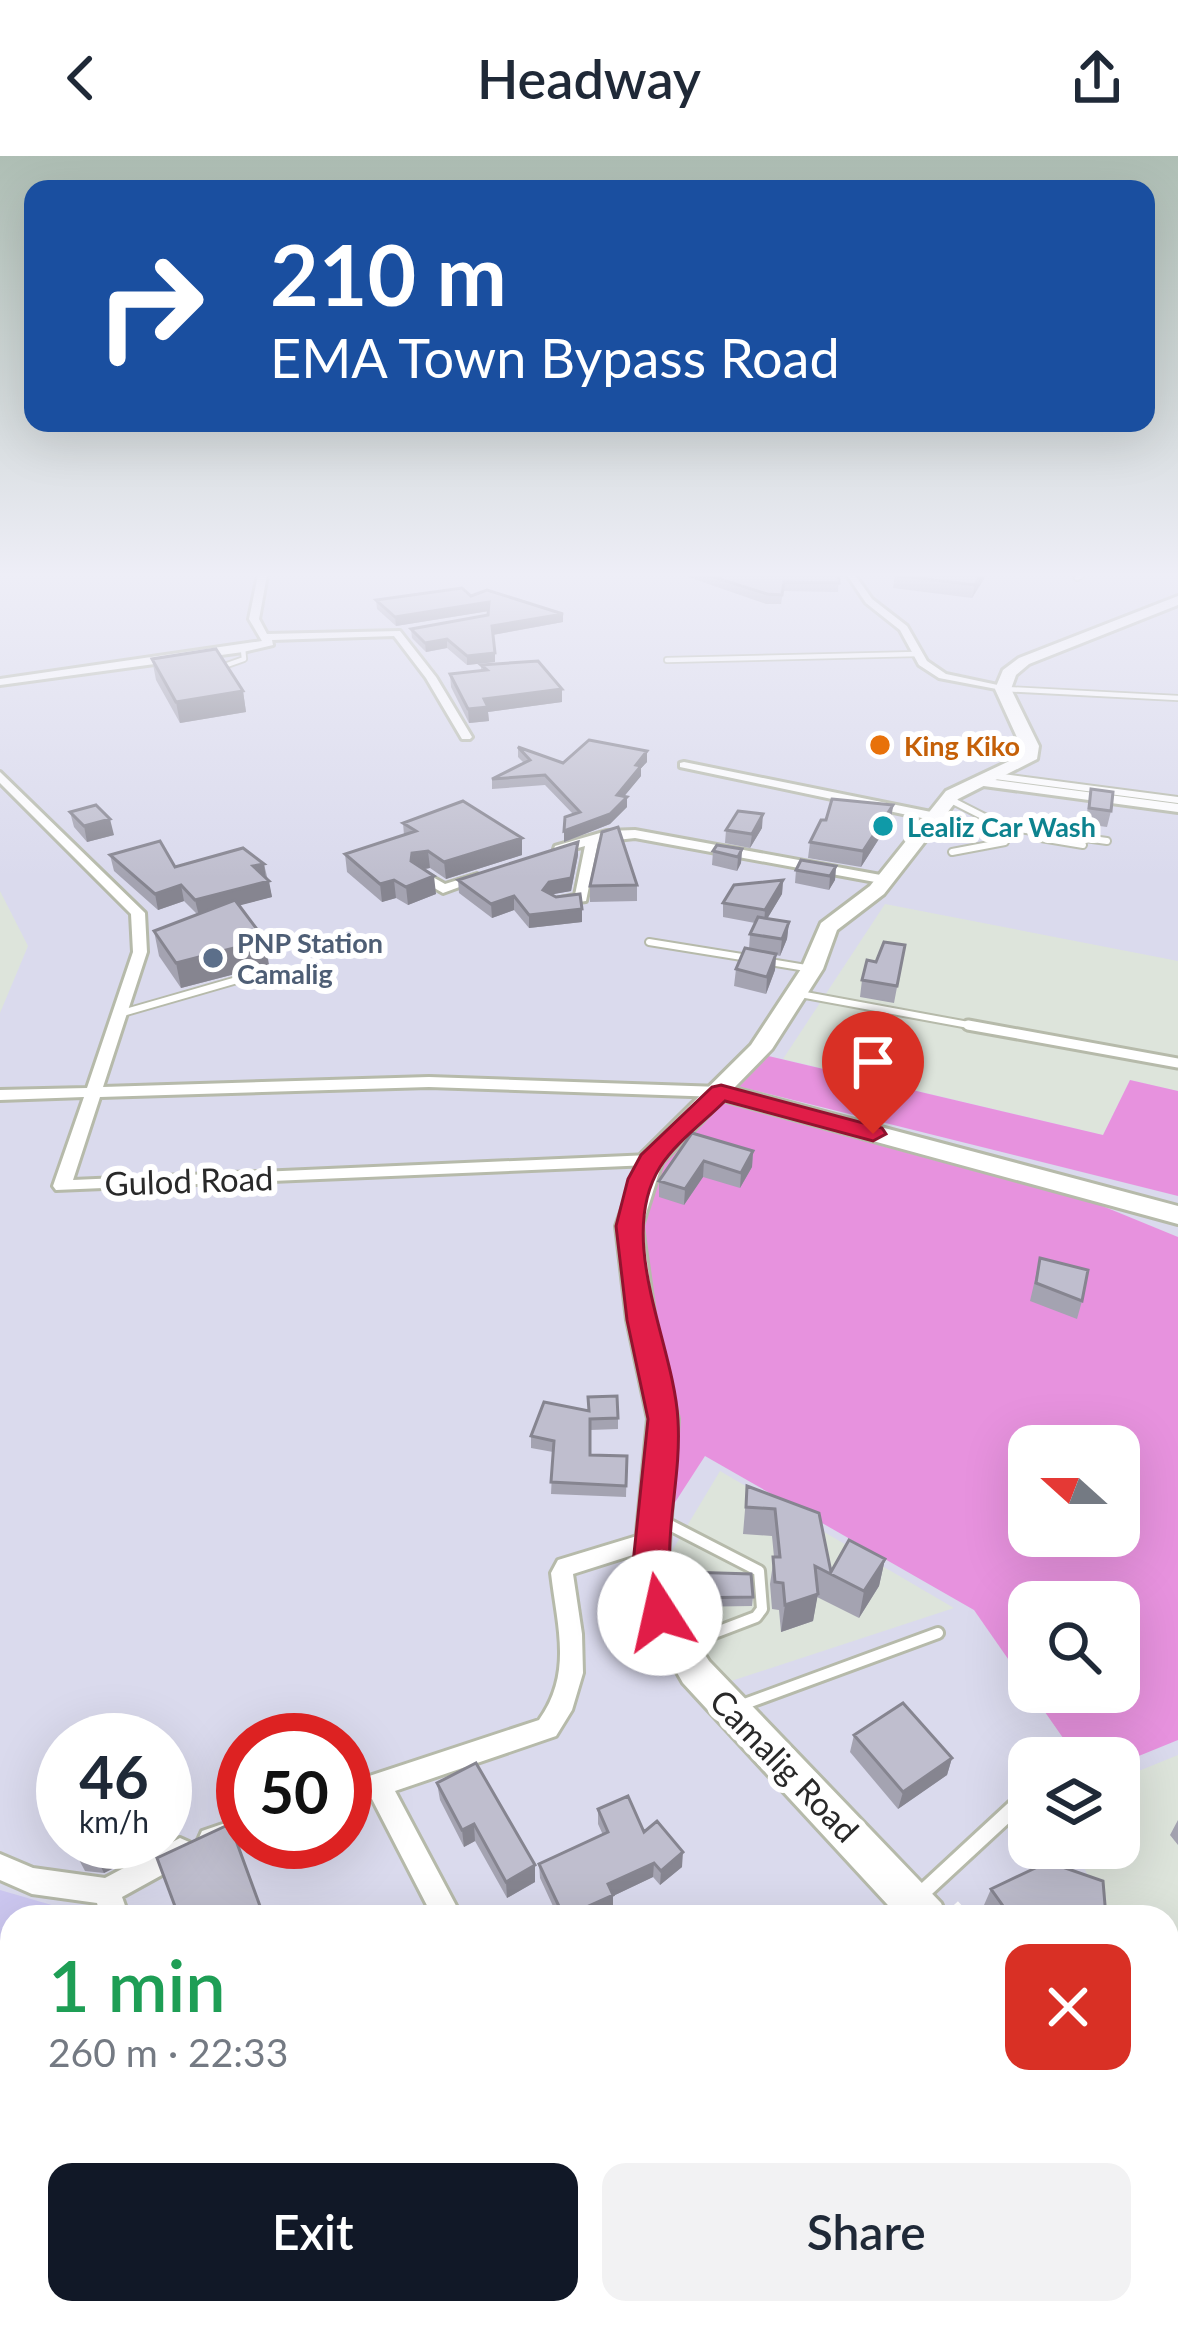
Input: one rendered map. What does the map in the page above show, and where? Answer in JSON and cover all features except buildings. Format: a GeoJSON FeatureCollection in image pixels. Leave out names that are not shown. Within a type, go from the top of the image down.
{"type":"FeatureCollection","features":[{"type":"Feature","properties":{"kind":"main road"},"geometry":{"type":"LineString","coordinates":[[1004,689],[1008,676]]}},
{"type":"Feature","properties":{"kind":"main road","name":"Camalig Road"},"geometry":{"type":"LineString","coordinates":[[924,1900],[731,1709],[678,1647],[655,1594],[651,1529],[663,1419],[641,1320],[629,1226],[650,1160],[760,1048],[812,969],[828,926],[886,880],[943,808],[988,779],[1020,766],[1031,753],[1004,689]]}},
{"type":"Feature","properties":{"kind":"main road"},"geometry":{"type":"LineString","coordinates":[[721,1092],[1178,1214]]}},
{"type":"Feature","properties":{"kind":"street"},"geometry":{"type":"LineString","coordinates":[[0,682],[43,676]]}},
{"type":"Feature","properties":{"kind":"street"},"geometry":{"type":"LineString","coordinates":[[436,676],[431,677],[466,737]]}},
{"type":"Feature","properties":{"kind":"street"},"geometry":{"type":"LineString","coordinates":[[945,676],[1004,689]]}},
{"type":"Feature","properties":{"kind":"street"},"geometry":{"type":"LineString","coordinates":[[684,765],[943,808]]}},
{"type":"Feature","properties":{"kind":"street"},"geometry":{"type":"LineString","coordinates":[[0,776],[138,913],[139,931],[161,928]]}},
{"type":"Feature","properties":{"kind":"street"},"geometry":{"type":"LineString","coordinates":[[988,779],[1178,804]]}},
{"type":"Feature","properties":{"kind":"street"},"geometry":{"type":"LineString","coordinates":[[544,854],[635,834],[886,880]]}},
{"type":"Feature","properties":{"kind":"street"},"geometry":{"type":"LineString","coordinates":[[555,902],[581,898],[592,840]]}},
{"type":"Feature","properties":{"kind":"street"},"geometry":{"type":"LineString","coordinates":[[422,875],[443,889],[487,875]]}},
{"type":"Feature","properties":{"kind":"street","name":"Gulod Road"},"geometry":{"type":"LineString","coordinates":[[139,931],[140,952],[62,1186],[650,1160]]}},
{"type":"Feature","properties":{"kind":"street"},"geometry":{"type":"LineString","coordinates":[[0,1095],[429,1082],[721,1092]]}},
{"type":"Feature","properties":{"kind":"street"},"geometry":{"type":"LineString","coordinates":[[372,1787],[547,1728],[570,1689],[574,1642],[562,1573],[566,1567],[651,1529]]}},
{"type":"Feature","properties":{"kind":"street"},"geometry":{"type":"LineString","coordinates":[[378,1785],[442,1905]]}},
{"type":"Feature","properties":{"kind":"street"},"geometry":{"type":"LineString","coordinates":[[0,1868],[111,1904],[185,1849],[216,1838]]}},
{"type":"Feature","properties":{"kind":"lane"},"geometry":{"type":"LineString","coordinates":[[1004,689],[1178,698]]}},
{"type":"Feature","properties":{"kind":"lane"},"geometry":{"type":"LineString","coordinates":[[943,808],[1008,833],[1083,845]]}},
{"type":"Feature","properties":{"kind":"lane"},"geometry":{"type":"LineString","coordinates":[[943,808],[1004,827],[1107,841]]}},
{"type":"Feature","properties":{"kind":"lane"},"geometry":{"type":"LineString","coordinates":[[952,852],[1005,842],[1008,833]]}},
{"type":"Feature","properties":{"kind":"lane"},"geometry":{"type":"LineString","coordinates":[[649,942],[812,969]]}},
{"type":"Feature","properties":{"kind":"lane"},"geometry":{"type":"LineString","coordinates":[[119,1014],[237,980]]}},
{"type":"Feature","properties":{"kind":"lane"},"geometry":{"type":"LineString","coordinates":[[798,993],[1178,1063]]}},
{"type":"Feature","properties":{"kind":"lane"},"geometry":{"type":"LineString","coordinates":[[651,1529],[758,1571],[762,1610],[756,1617],[678,1647]]}},
{"type":"Feature","properties":{"kind":"lane"},"geometry":{"type":"LineString","coordinates":[[731,1709],[938,1633]]}},
{"type":"Feature","properties":{"kind":"lane"},"geometry":{"type":"LineString","coordinates":[[924,1900],[1008,1814]]}},
{"type":"Feature","properties":{"kind":"shaded area"},"geometry":{"type":"Polygon","coordinates":[[[0,891],[28,946],[0,1013],[0,891]]]}},
{"type":"Feature","properties":{"kind":"shaded area"},"geometry":{"type":"Polygon","coordinates":[[[885,904],[1178,961],[1178,1091],[1130,1080],[1103,1135],[783,1059],[885,904]]]}},
{"type":"Feature","properties":{"kind":"shaded area"},"geometry":{"type":"Polygon","coordinates":[[[756,1053],[1103,1135],[1130,1080],[1178,1091],[1178,1196],[729,1084],[756,1053]]]}},
{"type":"Feature","properties":{"kind":"shaded area"},"geometry":{"type":"Polygon","coordinates":[[[712,1100],[1100,1205],[1178,1237],[1178,1740],[1140,1755],[1140,1737],[1062,1737],[1046,1713],[1140,1713],[1140,1581],[1008,1581],[1008,1659],[974,1610],[705,1456],[650,1541],[663,1419],[641,1320],[641,1179],[712,1100]]]}},
{"type":"Feature","properties":{"kind":"shaded area"},"geometry":{"type":"Polygon","coordinates":[[[720,1471],[954,1608],[716,1686],[667,1617],[660,1571],[720,1471]]]}},
{"type":"Feature","properties":{"kind":"shaded area"},"geometry":{"type":"Polygon","coordinates":[[[1178,1755],[1178,1905],[1101,1905],[1085,1869],[1140,1869],[1140,1770],[1178,1755]]]}},
{"type":"Feature","properties":{"kind":"shaded area"},"geometry":{"type":"Polygon","coordinates":[[[0,1890],[52,1905],[0,1905],[0,1890]]]}},
{"type":"Feature","properties":{"kind":"place","name":"King Kiko"},"geometry":{"type":"Point","coordinates":[880,745]}},
{"type":"Feature","properties":{"kind":"place","name":"Lealiz Car Wash"},"geometry":{"type":"Point","coordinates":[883,826]}},
{"type":"Feature","properties":{"kind":"place","name":"PNP Station Camalig"},"geometry":{"type":"Point","coordinates":[213,958]}},
{"type":"Feature","properties":{"kind":"route"},"geometry":{"type":"LineString","coordinates":[[660,1613],[650,1573],[650,1541],[663,1419],[641,1320],[629,1226],[641,1179],[650,1160],[721,1092],[873,1134]]}}]}
